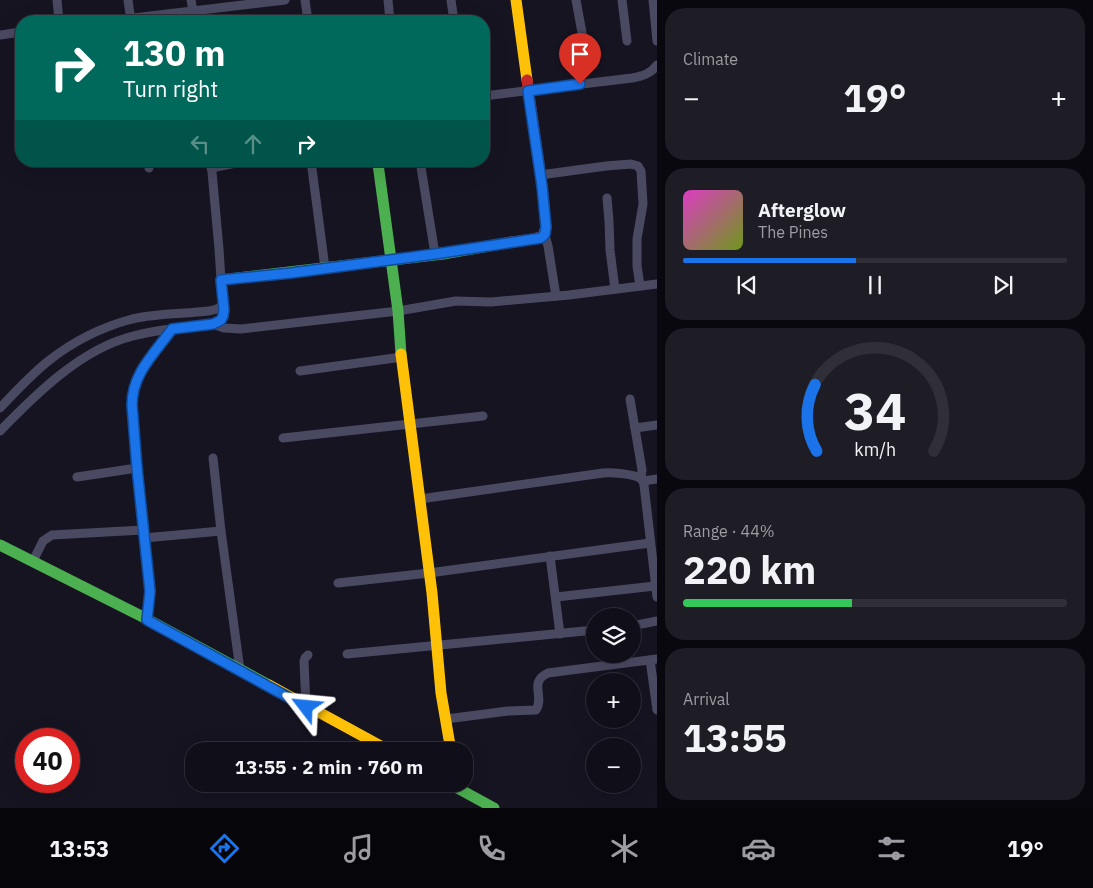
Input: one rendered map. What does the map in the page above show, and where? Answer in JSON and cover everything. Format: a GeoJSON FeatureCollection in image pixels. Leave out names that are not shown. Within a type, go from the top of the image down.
{"type":"FeatureCollection","features":[{"type":"Feature","properties":{"kind":"street"},"geometry":{"type":"LineString","coordinates":[[57,0],[58,15]]}},
{"type":"Feature","properties":{"kind":"street"},"geometry":{"type":"LineString","coordinates":[[128,0],[130,15]]}},
{"type":"Feature","properties":{"kind":"street"},"geometry":{"type":"LineString","coordinates":[[191,0],[194,15]]}},
{"type":"Feature","properties":{"kind":"street"},"geometry":{"type":"LineString","coordinates":[[166,15],[285,0]]}},
{"type":"Feature","properties":{"kind":"street"},"geometry":{"type":"LineString","coordinates":[[305,0],[307,15]]}},
{"type":"Feature","properties":{"kind":"street"},"geometry":{"type":"LineString","coordinates":[[388,0],[389,15]]}},
{"type":"Feature","properties":{"kind":"street"},"geometry":{"type":"LineString","coordinates":[[452,0],[453,15]]}},
{"type":"Feature","properties":{"kind":"street"},"geometry":{"type":"LineString","coordinates":[[221,280],[480,248],[543,236],[546,227],[516,0]]}},
{"type":"Feature","properties":{"kind":"street"},"geometry":{"type":"LineString","coordinates":[[576,0],[585,49]]}},
{"type":"Feature","properties":{"kind":"street"},"geometry":{"type":"LineString","coordinates":[[622,0],[627,41]]}},
{"type":"Feature","properties":{"kind":"street"},"geometry":{"type":"LineString","coordinates":[[653,0],[657,41]]}},
{"type":"Feature","properties":{"kind":"street"},"geometry":{"type":"LineString","coordinates":[[0,29],[0,35],[15,33]]}},
{"type":"Feature","properties":{"kind":"street"},"geometry":{"type":"LineString","coordinates":[[490,95],[632,78],[645,75],[657,65]]}},
{"type":"Feature","properties":{"kind":"street"},"geometry":{"type":"LineString","coordinates":[[540,175],[631,164],[638,166],[641,171],[643,204],[637,239],[637,266],[640,286]]}},
{"type":"Feature","properties":{"kind":"street"},"geometry":{"type":"LineString","coordinates":[[0,431],[41,390],[85,358],[111,344],[144,334],[213,324],[221,320],[223,305],[211,167]]}},
{"type":"Feature","properties":{"kind":"street"},"geometry":{"type":"LineString","coordinates":[[312,167],[325,268]]}},
{"type":"Feature","properties":{"kind":"street"},"geometry":{"type":"LineString","coordinates":[[378,167],[398,311],[441,693],[449,742]]}},
{"type":"Feature","properties":{"kind":"street"},"geometry":{"type":"LineString","coordinates":[[421,167],[435,254]]}},
{"type":"Feature","properties":{"kind":"street"},"geometry":{"type":"LineString","coordinates":[[607,198],[610,250],[615,289]]}},
{"type":"Feature","properties":{"kind":"street"},"geometry":{"type":"LineString","coordinates":[[543,236],[548,246],[556,296]]}},
{"type":"Feature","properties":{"kind":"street"},"geometry":{"type":"LineString","coordinates":[[213,324],[224,328],[241,329],[398,311],[456,301],[490,302],[657,284]]}},
{"type":"Feature","properties":{"kind":"street"},"geometry":{"type":"LineString","coordinates":[[0,408],[48,362],[91,334],[134,319],[209,311],[223,305]]}},
{"type":"Feature","properties":{"kind":"street"},"geometry":{"type":"LineString","coordinates":[[147,620],[150,591],[137,468],[132,396],[143,368],[172,329]]}},
{"type":"Feature","properties":{"kind":"street"},"geometry":{"type":"LineString","coordinates":[[300,371],[402,357]]}},
{"type":"Feature","properties":{"kind":"street"},"geometry":{"type":"LineString","coordinates":[[630,399],[652,538],[657,597]]}},
{"type":"Feature","properties":{"kind":"street"},"geometry":{"type":"LineString","coordinates":[[282,438],[483,416]]}},
{"type":"Feature","properties":{"kind":"street"},"geometry":{"type":"LineString","coordinates":[[635,428],[657,425]]}},
{"type":"Feature","properties":{"kind":"street"},"geometry":{"type":"LineString","coordinates":[[213,458],[240,670]]}},
{"type":"Feature","properties":{"kind":"street"},"geometry":{"type":"LineString","coordinates":[[77,477],[137,468]]}},
{"type":"Feature","properties":{"kind":"street"},"geometry":{"type":"LineString","coordinates":[[420,498],[603,473],[637,477],[642,480],[657,479]]}},
{"type":"Feature","properties":{"kind":"street"},"geometry":{"type":"LineString","coordinates":[[33,562],[43,541],[52,535],[221,531]]}},
{"type":"Feature","properties":{"kind":"street"},"geometry":{"type":"LineString","coordinates":[[338,583],[429,573],[550,556],[652,538]]}},
{"type":"Feature","properties":{"kind":"street"},"geometry":{"type":"LineString","coordinates":[[0,545],[147,620],[373,742]]}},
{"type":"Feature","properties":{"kind":"street"},"geometry":{"type":"LineString","coordinates":[[550,556],[560,634]]}},
{"type":"Feature","properties":{"kind":"street"},"geometry":{"type":"LineString","coordinates":[[556,597],[655,586]]}},
{"type":"Feature","properties":{"kind":"street"},"geometry":{"type":"LineString","coordinates":[[641,625],[657,622]]}},
{"type":"Feature","properties":{"kind":"street"},"geometry":{"type":"LineString","coordinates":[[347,654],[586,631]]}},
{"type":"Feature","properties":{"kind":"street"},"geometry":{"type":"LineString","coordinates":[[306,707],[304,661],[308,655]]}},
{"type":"Feature","properties":{"kind":"street"},"geometry":{"type":"LineString","coordinates":[[446,719],[508,711],[536,710],[539,705],[539,680],[548,673],[653,660],[657,710]]}},
{"type":"Feature","properties":{"kind":"street"},"geometry":{"type":"LineString","coordinates":[[467,792],[494,808]]}},
{"type":"Feature","properties":{"kind":"traffic: fast"},"geometry":{"type":"LineString","coordinates":[[378,167],[398,311],[401,354]]}},
{"type":"Feature","properties":{"kind":"traffic: fast"},"geometry":{"type":"LineString","coordinates":[[221,280],[443,254],[512,242]]}},
{"type":"Feature","properties":{"kind":"traffic: fast"},"geometry":{"type":"LineString","coordinates":[[0,545],[147,619],[269,685]]}},
{"type":"Feature","properties":{"kind":"traffic: fast"},"geometry":{"type":"LineString","coordinates":[[465,792],[494,808]]}},
{"type":"Feature","properties":{"kind":"traffic: slow"},"geometry":{"type":"LineString","coordinates":[[516,0],[527,80]]}},
{"type":"Feature","properties":{"kind":"traffic: slow"},"geometry":{"type":"LineString","coordinates":[[401,354],[432,593],[441,693],[449,742]]}},
{"type":"Feature","properties":{"kind":"traffic: slow"},"geometry":{"type":"LineString","coordinates":[[269,685],[374,742]]}},
{"type":"Feature","properties":{"kind":"traffic: jam"},"geometry":{"type":"LineString","coordinates":[[512,242],[543,236],[546,227],[527,80]]}},
{"type":"Feature","properties":{"kind":"route"},"geometry":{"type":"LineString","coordinates":[[306,707],[147,620],[150,591],[132,405],[132,396],[139,375],[172,329],[213,324],[221,320],[224,310],[221,280],[291,273],[541,238],[545,234],[546,227],[528,91],[580,84]]}}]}
